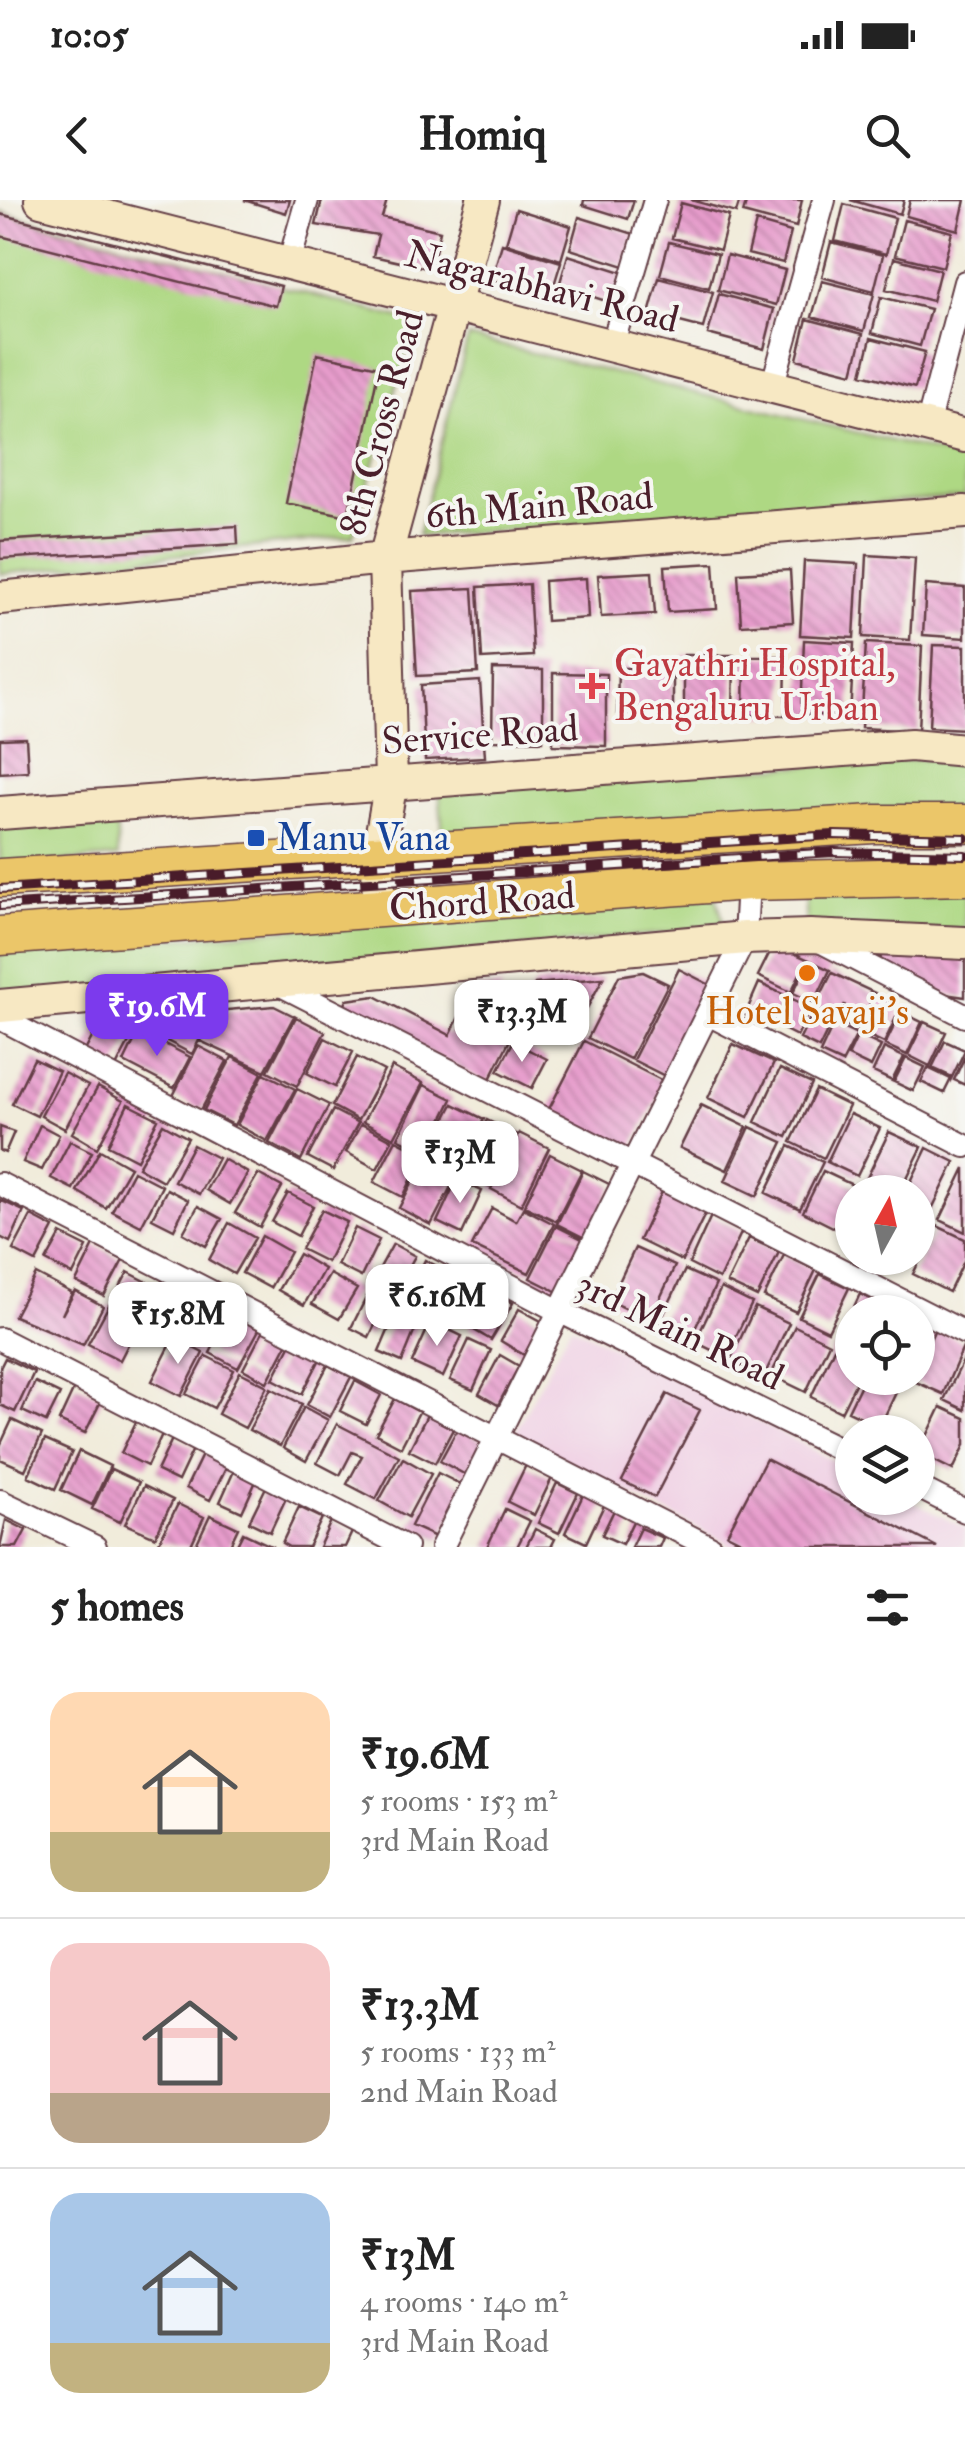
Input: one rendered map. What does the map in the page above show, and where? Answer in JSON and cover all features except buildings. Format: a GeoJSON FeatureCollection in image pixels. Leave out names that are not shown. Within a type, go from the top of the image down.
{"type":"FeatureCollection","features":[{"type":"Feature","properties":{"kind":"main road","name":"Chord Road"},"geometry":{"type":"LineString","coordinates":[[0,878],[874,824],[965,824]]}},
{"type":"Feature","properties":{"kind":"main road","name":"Chord Road"},"geometry":{"type":"LineString","coordinates":[[0,936],[748,881],[965,876]]}},
{"type":"Feature","properties":{"kind":"street","name":"Nagarabhavi Road"},"geometry":{"type":"LineString","coordinates":[[41,200],[134,212],[289,263],[965,436]]}},
{"type":"Feature","properties":{"kind":"street"},"geometry":{"type":"LineString","coordinates":[[289,263],[306,200]]}},
{"type":"Feature","properties":{"kind":"street","name":"8th Cross Road"},"geometry":{"type":"LineString","coordinates":[[379,910],[378,855],[391,782],[385,558],[483,200]]}},
{"type":"Feature","properties":{"kind":"street"},"geometry":{"type":"LineString","coordinates":[[612,346],[655,200]]}},
{"type":"Feature","properties":{"kind":"street"},"geometry":{"type":"LineString","coordinates":[[772,387],[824,200]]}},
{"type":"Feature","properties":{"kind":"street"},"geometry":{"type":"LineString","coordinates":[[927,426],[965,282]]}},
{"type":"Feature","properties":{"kind":"street","name":"6th Main Road"},"geometry":{"type":"LineString","coordinates":[[0,598],[385,558],[965,512]]}},
{"type":"Feature","properties":{"kind":"street","name":"Service Road"},"geometry":{"type":"LineString","coordinates":[[0,813],[911,745],[965,750]]}},
{"type":"Feature","properties":{"kind":"street"},"geometry":{"type":"LineString","coordinates":[[442,1547],[492,1438],[745,938],[748,881]]}},
{"type":"Feature","properties":{"kind":"street"},"geometry":{"type":"LineString","coordinates":[[810,936],[965,1016]]}},
{"type":"Feature","properties":{"kind":"street"},"geometry":{"type":"LineString","coordinates":[[0,1006],[745,938],[810,936],[965,943]]}},
{"type":"Feature","properties":{"kind":"street"},"geometry":{"type":"LineString","coordinates":[[275,982],[965,1332]]}},
{"type":"Feature","properties":{"kind":"street"},"geometry":{"type":"LineString","coordinates":[[708,1014],[965,1146]]}},
{"type":"Feature","properties":{"kind":"street","name":"3rd Main Road"},"geometry":{"type":"LineString","coordinates":[[0,1018],[559,1311],[835,1447]]}},
{"type":"Feature","properties":{"kind":"street"},"geometry":{"type":"LineString","coordinates":[[0,1184],[710,1547]]}},
{"type":"Feature","properties":{"kind":"street"},"geometry":{"type":"LineString","coordinates":[[0,1339],[406,1547]]}},
{"type":"Feature","properties":{"kind":"street"},"geometry":{"type":"LineString","coordinates":[[935,1495],[965,1510]]}},
{"type":"Feature","properties":{"kind":"street"},"geometry":{"type":"LineString","coordinates":[[0,1500],[95,1547]]}},
{"type":"Feature","properties":{"kind":"shaded area"},"geometry":{"type":"Polygon","coordinates":[[[571,1325],[835,1461],[835,1515],[935,1513],[965,1528],[965,1547],[734,1547],[514,1434],[571,1325]]]}},
{"type":"Feature","properties":{"kind":"green space"},"geometry":{"type":"Polygon","coordinates":[[[0,212],[415,322],[353,536],[0,574],[0,212]]]}},
{"type":"Feature","properties":{"kind":"green space"},"geometry":{"type":"Polygon","coordinates":[[[468,337],[965,459],[965,497],[418,536],[468,337]]]}},
{"type":"Feature","properties":{"kind":"green space"},"geometry":{"type":"Polygon","coordinates":[[[965,757],[965,813],[443,840],[439,786],[965,757]]]}},
{"type":"Feature","properties":{"kind":"green space"},"geometry":{"type":"Polygon","coordinates":[[[116,812],[118,857],[0,866],[0,821],[116,812]]]}},
{"type":"Feature","properties":{"kind":"green space"},"geometry":{"type":"Polygon","coordinates":[[[965,886],[965,935],[806,929],[804,887],[965,886]]]}},
{"type":"Feature","properties":{"kind":"green space"},"geometry":{"type":"Polygon","coordinates":[[[715,893],[725,927],[0,1000],[0,953],[715,893]]]}},
{"type":"Feature","properties":{"kind":"railway"},"geometry":{"type":"LineString","coordinates":[[0,889],[833,835],[965,838]]}},
{"type":"Feature","properties":{"kind":"railway"},"geometry":{"type":"LineString","coordinates":[[0,906],[833,852],[965,855]]}},
{"type":"Feature","properties":{"kind":"place","name":"Gayathri Hospital, Bengaluru Urban"},"geometry":{"type":"Point","coordinates":[592,686]}},
{"type":"Feature","properties":{"kind":"place","name":"Manu Vana"},"geometry":{"type":"Point","coordinates":[256,838]}},
{"type":"Feature","properties":{"kind":"place","name":"Hotel Savaji's"},"geometry":{"type":"Point","coordinates":[807,973]}}]}
